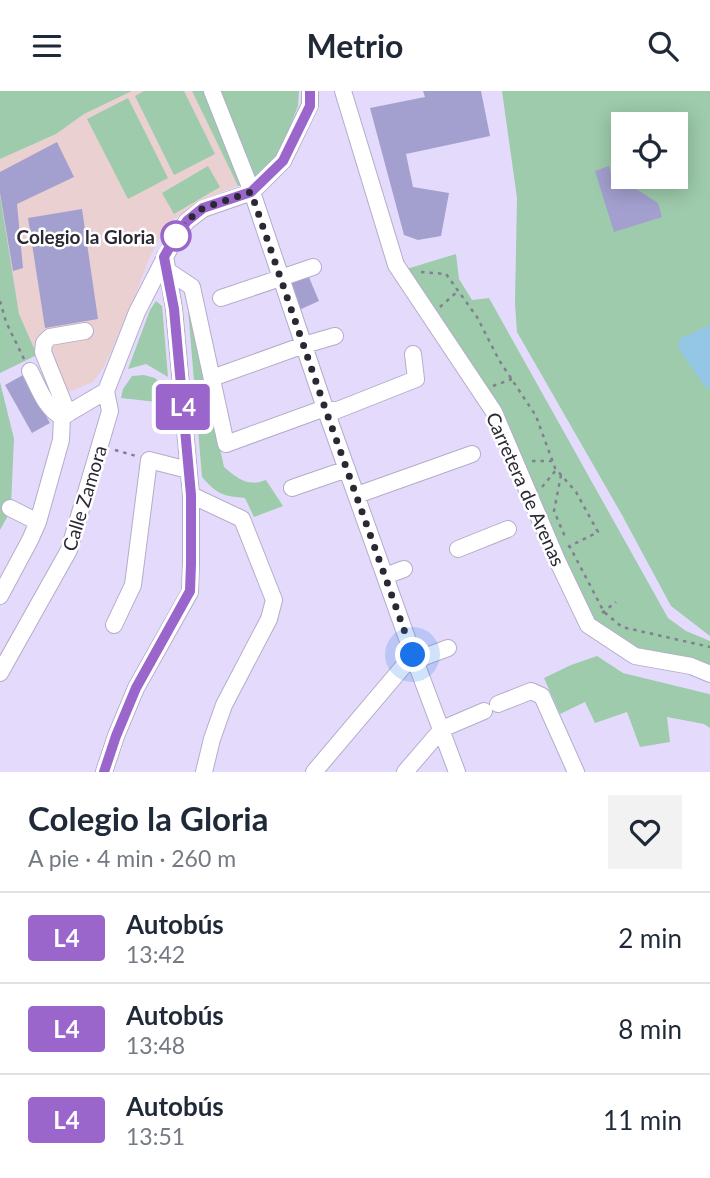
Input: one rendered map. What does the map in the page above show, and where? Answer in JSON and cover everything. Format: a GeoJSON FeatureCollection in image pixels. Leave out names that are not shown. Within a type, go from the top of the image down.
{"type":"FeatureCollection","features":[{"type":"Feature","properties":{"kind":"street"},"geometry":{"type":"LineString","coordinates":[[212,91],[251,192],[325,408],[457,772]]}},
{"type":"Feature","properties":{"kind":"street"},"geometry":{"type":"LineString","coordinates":[[65,415],[106,391],[137,312],[166,264],[176,236],[187,221],[203,208],[251,192],[283,161],[310,106],[310,91]]}},
{"type":"Feature","properties":{"kind":"street","name":"Carretera de Arenas"},"geometry":{"type":"LineString","coordinates":[[343,91],[396,265],[494,412],[554,554],[588,625]]}},
{"type":"Feature","properties":{"kind":"street"},"geometry":{"type":"LineString","coordinates":[[166,264],[192,287],[226,444],[325,408],[335,411],[416,379],[414,354]]}},
{"type":"Feature","properties":{"kind":"street"},"geometry":{"type":"LineString","coordinates":[[104,772],[136,688],[190,591],[191,495],[174,309],[166,264]]}},
{"type":"Feature","properties":{"kind":"street"},"geometry":{"type":"LineString","coordinates":[[221,298],[313,267]]}},
{"type":"Feature","properties":{"kind":"street"},"geometry":{"type":"LineString","coordinates":[[0,596],[30,540],[61,440],[65,415],[43,352],[44,343],[50,337],[85,331]]}},
{"type":"Feature","properties":{"kind":"street"},"geometry":{"type":"LineString","coordinates":[[212,379],[335,335]]}},
{"type":"Feature","properties":{"kind":"street"},"geometry":{"type":"LineString","coordinates":[[30,371],[49,407],[65,415]]}},
{"type":"Feature","properties":{"kind":"street","name":"Calle Zamora"},"geometry":{"type":"LineString","coordinates":[[0,673],[69,550],[110,411],[106,391]]}},
{"type":"Feature","properties":{"kind":"street"},"geometry":{"type":"LineString","coordinates":[[357,495],[472,454]]}},
{"type":"Feature","properties":{"kind":"street"},"geometry":{"type":"LineString","coordinates":[[114,625],[132,585],[149,460],[188,470]]}},
{"type":"Feature","properties":{"kind":"street"},"geometry":{"type":"LineString","coordinates":[[292,488],[347,469]]}},
{"type":"Feature","properties":{"kind":"street"},"geometry":{"type":"LineString","coordinates":[[191,495],[242,519],[274,600],[269,619],[224,705],[204,772]]}},
{"type":"Feature","properties":{"kind":"street"},"geometry":{"type":"LineString","coordinates":[[10,508],[37,522]]}},
{"type":"Feature","properties":{"kind":"street"},"geometry":{"type":"LineString","coordinates":[[458,549],[508,530]]}},
{"type":"Feature","properties":{"kind":"street"},"geometry":{"type":"LineString","coordinates":[[385,576],[404,569]]}},
{"type":"Feature","properties":{"kind":"street"},"geometry":{"type":"LineString","coordinates":[[588,625],[635,656],[691,666],[710,674]]}},
{"type":"Feature","properties":{"kind":"street"},"geometry":{"type":"LineString","coordinates":[[413,655],[424,657],[448,648]]}},
{"type":"Feature","properties":{"kind":"street"},"geometry":{"type":"LineString","coordinates":[[314,772],[413,655]]}},
{"type":"Feature","properties":{"kind":"street"},"geometry":{"type":"LineString","coordinates":[[405,772],[442,729],[531,691],[542,696],[576,772]]}},
{"type":"Feature","properties":{"kind":"street"},"geometry":{"type":"LineString","coordinates":[[114,772],[116,736]]}},
{"type":"Feature","properties":{"kind":"path"},"geometry":{"type":"LineString","coordinates":[[400,271],[446,274],[477,317],[499,361],[536,415],[556,470],[576,492],[598,532],[554,554]]}},
{"type":"Feature","properties":{"kind":"path"},"geometry":{"type":"LineString","coordinates":[[429,316],[458,291]]}},
{"type":"Feature","properties":{"kind":"path"},"geometry":{"type":"LineString","coordinates":[[0,301],[6,322],[30,371]]}},
{"type":"Feature","properties":{"kind":"path"},"geometry":{"type":"LineString","coordinates":[[100,446],[149,460]]}},
{"type":"Feature","properties":{"kind":"path"},"geometry":{"type":"LineString","coordinates":[[515,461],[552,461]]}},
{"type":"Feature","properties":{"kind":"path"},"geometry":{"type":"LineString","coordinates":[[531,500],[556,470]]}},
{"type":"Feature","properties":{"kind":"path"},"geometry":{"type":"LineString","coordinates":[[561,475],[554,511],[604,612],[622,627],[710,647]]}},
{"type":"Feature","properties":{"kind":"path"},"geometry":{"type":"LineString","coordinates":[[588,625],[616,602]]}},
{"type":"Feature","properties":{"kind":"shaded area"},"geometry":{"type":"Polygon","coordinates":[[[132,91],[192,91],[238,186],[199,201],[174,219],[162,233],[149,259],[104,367],[93,382],[55,396],[19,314],[0,195],[0,159],[56,134],[84,114],[132,91]]]}},
{"type":"Feature","properties":{"kind":"green space"},"geometry":{"type":"Polygon","coordinates":[[[0,91],[132,91],[84,114],[56,134],[0,159],[0,91]]]}},
{"type":"Feature","properties":{"kind":"green space"},"geometry":{"type":"Polygon","coordinates":[[[144,91],[184,91],[215,154],[174,175],[135,96],[144,91]]]}},
{"type":"Feature","properties":{"kind":"green space"},"geometry":{"type":"Polygon","coordinates":[[[192,91],[299,91],[298,106],[280,152],[253,182],[238,186],[192,91]]]}},
{"type":"Feature","properties":{"kind":"green space"},"geometry":{"type":"Polygon","coordinates":[[[502,91],[710,91],[710,636],[671,606],[517,332],[517,198],[502,91]]]}},
{"type":"Feature","properties":{"kind":"green space"},"geometry":{"type":"Polygon","coordinates":[[[128,98],[168,178],[128,199],[87,119],[128,98]]]}},
{"type":"Feature","properties":{"kind":"green space"},"geometry":{"type":"Polygon","coordinates":[[[208,166],[220,187],[174,214],[162,193],[208,166]]]}},
{"type":"Feature","properties":{"kind":"green space"},"geometry":{"type":"Polygon","coordinates":[[[0,195],[19,314],[37,355],[0,373],[0,195]]]}},
{"type":"Feature","properties":{"kind":"green space"},"geometry":{"type":"Polygon","coordinates":[[[456,254],[459,279],[472,300],[489,298],[668,618],[686,631],[710,641],[710,674],[635,656],[588,625],[494,412],[400,271],[456,254]]]}},
{"type":"Feature","properties":{"kind":"green space"},"geometry":{"type":"Polygon","coordinates":[[[187,297],[224,467],[244,481],[254,483],[266,480],[283,506],[254,517],[245,498],[220,493],[202,477],[187,297]]]}},
{"type":"Feature","properties":{"kind":"green space"},"geometry":{"type":"Polygon","coordinates":[[[156,301],[162,306],[168,377],[146,364],[128,369],[150,310],[156,301]]]}},
{"type":"Feature","properties":{"kind":"green space"},"geometry":{"type":"Polygon","coordinates":[[[132,376],[155,378],[165,388],[166,403],[121,398],[123,389],[132,376]]]}},
{"type":"Feature","properties":{"kind":"green space"},"geometry":{"type":"Polygon","coordinates":[[[0,382],[14,439],[10,512],[0,530],[0,382]]]}},
{"type":"Feature","properties":{"kind":"green space"},"geometry":{"type":"Polygon","coordinates":[[[597,656],[623,673],[709,694],[710,728],[704,724],[667,717],[670,742],[640,747],[627,712],[595,723],[585,702],[560,714],[544,678],[597,656]]]}},
{"type":"Feature","properties":{"kind":"water"},"geometry":{"type":"Polygon","coordinates":[[[710,325],[710,390],[679,349],[679,339],[710,325]]]}},
{"type":"Feature","properties":{"kind":"building"},"geometry":{"type":"Polygon","coordinates":[[[423,91],[481,91],[490,136],[406,154],[413,187],[449,193],[441,236],[418,240],[404,235],[370,108],[425,97],[423,91]]]}},
{"type":"Feature","properties":{"kind":"building"},"geometry":{"type":"Polygon","coordinates":[[[57,142],[74,177],[17,204],[23,268],[13,271],[0,193],[0,172],[57,142]]]}},
{"type":"Feature","properties":{"kind":"building"},"geometry":{"type":"Polygon","coordinates":[[[609,166],[611,189],[636,189],[658,203],[662,217],[614,232],[595,171],[609,166]]]}},
{"type":"Feature","properties":{"kind":"building"},"geometry":{"type":"Polygon","coordinates":[[[82,209],[98,319],[45,328],[28,218],[82,209]]]}},
{"type":"Feature","properties":{"kind":"building"},"geometry":{"type":"Polygon","coordinates":[[[308,275],[319,301],[299,310],[288,282],[308,275]]]}},
{"type":"Feature","properties":{"kind":"building"},"geometry":{"type":"Polygon","coordinates":[[[23,375],[50,423],[32,433],[5,385],[23,375]]]}},
{"type":"Feature","properties":{"kind":"bus line","name":"L4"},"geometry":{"type":"LineString","coordinates":[[104,772],[136,688],[190,591],[191,495],[174,309],[164,257],[187,221],[203,208],[251,192],[283,161],[310,106],[310,91]]}},
{"type":"Feature","properties":{"kind":"place","name":"Colegio la Gloria"},"geometry":{"type":"Point","coordinates":[176,236]}},
{"type":"Feature","properties":{"kind":"route"},"geometry":{"type":"LineString","coordinates":[[176,236],[187,221],[203,208],[251,192],[413,655]]}}]}
